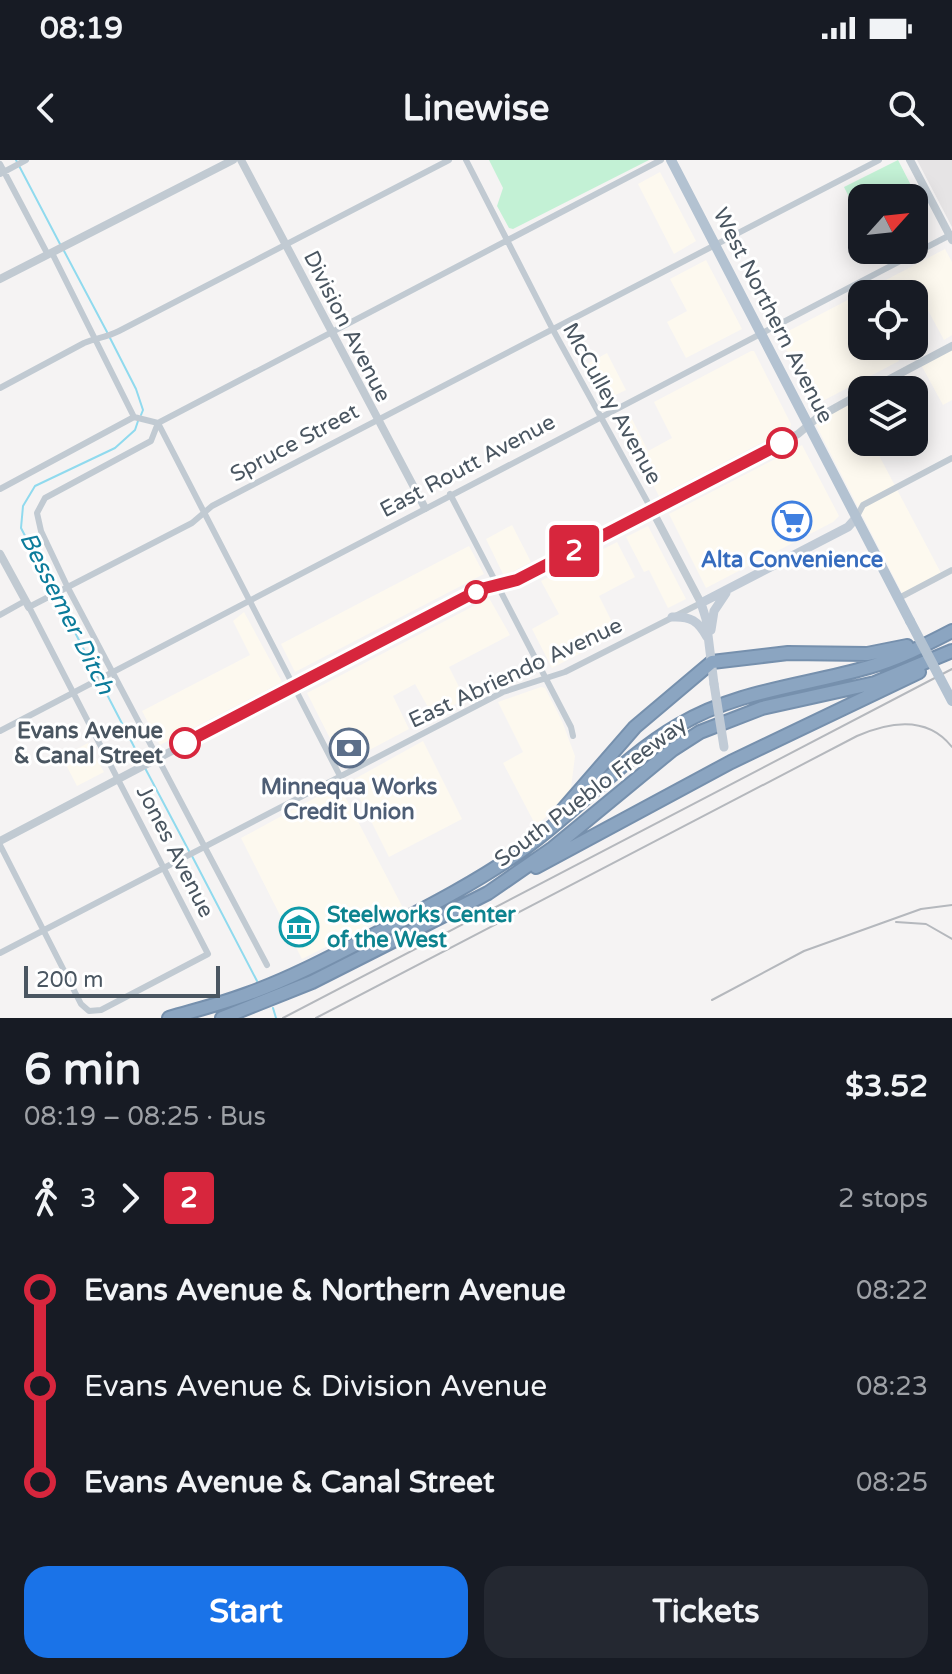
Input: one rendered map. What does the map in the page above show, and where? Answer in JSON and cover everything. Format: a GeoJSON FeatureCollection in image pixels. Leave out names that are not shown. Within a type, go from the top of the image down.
{"type":"FeatureCollection","features":[{"type":"Feature","properties":{"kind":"highway"},"geometry":{"type":"LineString","coordinates":[[518,853],[566,807],[635,727],[712,662],[788,653],[867,654],[910,646],[952,631]]}},
{"type":"Feature","properties":{"kind":"highway","name":"South Pueblo Freeway"},"geometry":{"type":"LineString","coordinates":[[169,1018],[251,993],[443,899],[518,853],[559,823],[640,752],[676,726],[708,709],[758,692],[869,667],[907,654],[952,631]]}},
{"type":"Feature","properties":{"kind":"highway"},"geometry":{"type":"LineString","coordinates":[[488,893],[731,762],[917,674],[952,651]]}},
{"type":"Feature","properties":{"kind":"highway","name":"South Pueblo Freeway"},"geometry":{"type":"LineString","coordinates":[[222,1018],[312,982],[488,893],[553,848],[672,750],[700,732],[752,711],[875,683],[952,651]]}},
{"type":"Feature","properties":{"kind":"main road","name":"West Northern Avenue"},"geometry":{"type":"LineString","coordinates":[[671,160],[952,701]]}},
{"type":"Feature","properties":{"kind":"main road","name":"East Abriendo Avenue"},"geometry":{"type":"LineString","coordinates":[[701,603],[848,527],[856,518]]}},
{"type":"Feature","properties":{"kind":"main road"},"geometry":{"type":"LineString","coordinates":[[709,641],[714,611],[733,586]]}},
{"type":"Feature","properties":{"kind":"main road","name":"McCulley Avenue"},"geometry":{"type":"LineString","coordinates":[[701,603],[724,747],[731,762]]}},
{"type":"Feature","properties":{"kind":"main road"},"geometry":{"type":"LineString","coordinates":[[672,617],[684,616],[694,620],[709,641]]}},
{"type":"Feature","properties":{"kind":"street"},"geometry":{"type":"LineString","coordinates":[[2,173],[26,160]]}},
{"type":"Feature","properties":{"kind":"street"},"geometry":{"type":"LineString","coordinates":[[0,279],[233,160]]}},
{"type":"Feature","properties":{"kind":"street","name":"Division Avenue"},"geometry":{"type":"LineString","coordinates":[[241,160],[425,508]]}},
{"type":"Feature","properties":{"kind":"street"},"geometry":{"type":"LineString","coordinates":[[0,388],[116,333],[449,160]]}},
{"type":"Feature","properties":{"kind":"street","name":"McCulley Avenue"},"geometry":{"type":"LineString","coordinates":[[466,160],[552,328],[701,603]]}},
{"type":"Feature","properties":{"kind":"street"},"geometry":{"type":"LineString","coordinates":[[0,489],[134,417],[158,423],[661,160]]}},
{"type":"Feature","properties":{"kind":"street","name":"Spruce Street"},"geometry":{"type":"LineString","coordinates":[[0,615],[68,588],[192,523],[212,506],[376,419],[879,160]]}},
{"type":"Feature","properties":{"kind":"street"},"geometry":{"type":"LineString","coordinates":[[910,160],[951,236]]}},
{"type":"Feature","properties":{"kind":"street"},"geometry":{"type":"LineString","coordinates":[[0,164],[2,173],[53,252],[100,339],[134,417]]}},
{"type":"Feature","properties":{"kind":"street","name":"East Routt Avenue"},"geometry":{"type":"LineString","coordinates":[[0,731],[760,332],[951,236]]}},
{"type":"Feature","properties":{"kind":"street"},"geometry":{"type":"LineString","coordinates":[[895,376],[952,346]]}},
{"type":"Feature","properties":{"kind":"street"},"geometry":{"type":"LineString","coordinates":[[43,930],[0,843],[481,589],[517,580],[653,512],[798,434],[848,401]]}},
{"type":"Feature","properties":{"kind":"street"},"geometry":{"type":"LineString","coordinates":[[158,423],[151,441],[45,498],[37,513],[41,531],[68,588],[267,965]]}},
{"type":"Feature","properties":{"kind":"street"},"geometry":{"type":"LineString","coordinates":[[158,423],[340,776]]}},
{"type":"Feature","properties":{"kind":"street","name":"East Abriendo Avenue"},"geometry":{"type":"LineString","coordinates":[[856,518],[863,505],[952,458]]}},
{"type":"Feature","properties":{"kind":"street"},"geometry":{"type":"LineString","coordinates":[[450,494],[573,736]]}},
{"type":"Feature","properties":{"kind":"street","name":"Jones Avenue"},"geometry":{"type":"LineString","coordinates":[[0,554],[208,954],[101,1010],[89,1011],[81,1004],[43,930]]}},
{"type":"Feature","properties":{"kind":"street"},"geometry":{"type":"LineString","coordinates":[[898,598],[952,570]]}},
{"type":"Feature","properties":{"kind":"street","name":"East Abriendo Avenue"},"geometry":{"type":"LineString","coordinates":[[0,953],[503,692],[565,672],[701,603]]}},
{"type":"Feature","properties":{"kind":"shaded area"},"geometry":{"type":"Polygon","coordinates":[[[917,160],[952,160],[952,227],[917,160]]]}},
{"type":"Feature","properties":{"kind":"shaded area"},"geometry":{"type":"Polygon","coordinates":[[[660,172],[696,241],[674,254],[638,184],[660,172]]]}},
{"type":"Feature","properties":{"kind":"shaded area"},"geometry":{"type":"Polygon","coordinates":[[[945,249],[952,262],[952,335],[944,340],[928,310],[928,280],[886,280],[916,264],[928,264],[928,258],[945,249]]]}},
{"type":"Feature","properties":{"kind":"shaded area"},"geometry":{"type":"Polygon","coordinates":[[[706,260],[742,329],[686,358],[667,322],[687,311],[670,279],[706,260]]]}},
{"type":"Feature","properties":{"kind":"shaded area"},"geometry":{"type":"Polygon","coordinates":[[[848,300],[848,360],[899,361],[870,376],[848,376],[848,388],[815,405],[779,336],[848,300]]]}},
{"type":"Feature","properties":{"kind":"shaded area"},"geometry":{"type":"Polygon","coordinates":[[[952,346],[952,400],[943,405],[920,363],[952,346]]]}},
{"type":"Feature","properties":{"kind":"shaded area"},"geometry":{"type":"Polygon","coordinates":[[[754,351],[791,424],[790,428],[659,496],[619,420],[630,415],[648,451],[672,438],[654,402],[754,351]]]}},
{"type":"Feature","properties":{"kind":"shaded area"},"geometry":{"type":"Polygon","coordinates":[[[607,353],[626,390],[603,401],[585,365],[607,353]]]}},
{"type":"Feature","properties":{"kind":"shaded area"},"geometry":{"type":"Polygon","coordinates":[[[848,401],[848,456],[879,456],[942,575],[903,595],[814,421],[848,401]]]}},
{"type":"Feature","properties":{"kind":"shaded area"},"geometry":{"type":"Polygon","coordinates":[[[802,445],[839,516],[833,522],[706,588],[669,514],[802,445]]]}},
{"type":"Feature","properties":{"kind":"shaded area"},"geometry":{"type":"Polygon","coordinates":[[[512,525],[531,562],[504,576],[486,539],[512,525]]]}},
{"type":"Feature","properties":{"kind":"shaded area"},"geometry":{"type":"Polygon","coordinates":[[[648,526],[686,599],[668,608],[649,570],[644,572],[626,537],[648,526]]]}},
{"type":"Feature","properties":{"kind":"shaded area"},"geometry":{"type":"Polygon","coordinates":[[[617,542],[635,577],[599,596],[618,634],[552,668],[532,629],[559,614],[541,581],[617,542]]]}},
{"type":"Feature","properties":{"kind":"shaded area"},"geometry":{"type":"Polygon","coordinates":[[[469,546],[484,574],[295,672],[281,644],[469,546]]]}},
{"type":"Feature","properties":{"kind":"shaded area"},"geometry":{"type":"Polygon","coordinates":[[[489,598],[510,635],[449,667],[465,699],[433,716],[415,684],[393,696],[409,729],[343,764],[307,693],[489,598]]]}},
{"type":"Feature","properties":{"kind":"shaded area"},"geometry":{"type":"Polygon","coordinates":[[[244,612],[282,682],[160,745],[142,711],[250,655],[233,621],[244,612]]]}},
{"type":"Feature","properties":{"kind":"shaded area"},"geometry":{"type":"Polygon","coordinates":[[[545,688],[562,721],[575,756],[571,788],[565,799],[536,826],[503,763],[523,752],[498,702],[545,688]]]}},
{"type":"Feature","properties":{"kind":"shaded area"},"geometry":{"type":"Polygon","coordinates":[[[423,741],[462,819],[389,857],[351,781],[423,741]]]}},
{"type":"Feature","properties":{"kind":"shaded area"},"geometry":{"type":"Polygon","coordinates":[[[88,743],[104,772],[77,786],[62,757],[88,743]]]}},
{"type":"Feature","properties":{"kind":"shaded area"},"geometry":{"type":"Polygon","coordinates":[[[337,786],[403,908],[302,959],[241,838],[337,786]]]}},
{"type":"Feature","properties":{"kind":"green space"},"geometry":{"type":"Polygon","coordinates":[[[489,160],[649,160],[513,229],[509,228],[497,206],[503,188],[489,160]]]}},
{"type":"Feature","properties":{"kind":"green space"},"geometry":{"type":"Polygon","coordinates":[[[898,160],[910,184],[850,184],[898,160]]]}},
{"type":"Feature","properties":{"kind":"waterway","name":"Bessemer Ditch"},"geometry":{"type":"LineString","coordinates":[[16,160],[60,244]]}},
{"type":"Feature","properties":{"kind":"waterway","name":"Bessemer Ditch"},"geometry":{"type":"LineString","coordinates":[[63,249],[107,332]]}},
{"type":"Feature","properties":{"kind":"waterway","name":"Bessemer Ditch"},"geometry":{"type":"LineString","coordinates":[[110,338],[136,389],[143,410],[141,415]]}},
{"type":"Feature","properties":{"kind":"waterway","name":"Bessemer Ditch"},"geometry":{"type":"LineString","coordinates":[[98,677],[21,528],[23,506],[35,486],[115,448],[135,430],[138,421]]}},
{"type":"Feature","properties":{"kind":"waterway","name":"Bessemer Ditch"},"geometry":{"type":"LineString","coordinates":[[101,683],[142,762]]}},
{"type":"Feature","properties":{"kind":"waterway","name":"Bessemer Ditch"},"geometry":{"type":"LineString","coordinates":[[145,768],[189,851]]}},
{"type":"Feature","properties":{"kind":"waterway","name":"Bessemer Ditch"},"geometry":{"type":"LineString","coordinates":[[192,856],[257,981]]}},
{"type":"Feature","properties":{"kind":"waterway","name":"Bessemer Ditch"},"geometry":{"type":"LineString","coordinates":[[273,1008],[276,1018]]}},
{"type":"Feature","properties":{"kind":"railway"},"geometry":{"type":"LineString","coordinates":[[283,1018],[952,669]]}},
{"type":"Feature","properties":{"kind":"railway"},"geometry":{"type":"LineString","coordinates":[[316,1018],[857,736],[882,727],[907,724],[931,730],[952,747]]}},
{"type":"Feature","properties":{"kind":"railway"},"geometry":{"type":"LineString","coordinates":[[712,1000],[804,951],[921,909],[952,905]]}},
{"type":"Feature","properties":{"kind":"railway"},"geometry":{"type":"LineString","coordinates":[[896,922],[926,924],[952,939]]}},
{"type":"Feature","properties":{"kind":"bus line","name":"2"},"geometry":{"type":"LineString","coordinates":[[185,743],[481,589],[517,580],[782,443]]}},
{"type":"Feature","properties":{"kind":"place","name":"Alta Convenience"},"geometry":{"type":"Point","coordinates":[792,521]}},
{"type":"Feature","properties":{"kind":"place","name":"Evans Avenue & Canal Street"},"geometry":{"type":"Point","coordinates":[185,743]}},
{"type":"Feature","properties":{"kind":"place","name":"Minnequa Works Credit Union"},"geometry":{"type":"Point","coordinates":[349,748]}},
{"type":"Feature","properties":{"kind":"place","name":"Steelworks Center of the West"},"geometry":{"type":"Point","coordinates":[299,927]}}]}
